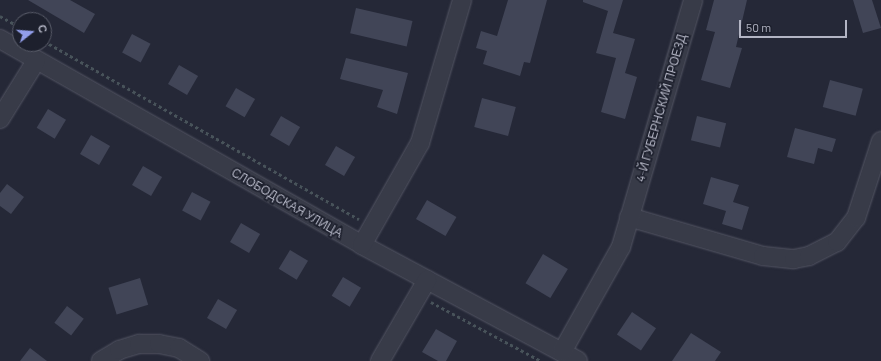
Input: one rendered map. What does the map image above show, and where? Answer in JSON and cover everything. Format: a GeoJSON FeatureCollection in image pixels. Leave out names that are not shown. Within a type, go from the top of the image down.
{"type":"FeatureCollection","features":[{"type":"Feature","properties":{"kind":"street"},"geometry":{"type":"LineString","coordinates":[[362,245],[420,143],[462,0]]}},
{"type":"Feature","properties":{"kind":"street","name":"4-Й ГУБЕРНСКИЙ ПРОЕЗД"},"geometry":{"type":"LineString","coordinates":[[562,352],[621,247],[694,0]]}},
{"type":"Feature","properties":{"kind":"street","name":"СЛОБОДСКАЯ УЛИЦА"},"geometry":{"type":"LineString","coordinates":[[0,38],[36,60],[362,245],[578,361]]}},
{"type":"Feature","properties":{"kind":"street"},"geometry":{"type":"LineString","coordinates":[[0,119],[36,60]]}},
{"type":"Feature","properties":{"kind":"street"},"geometry":{"type":"LineString","coordinates":[[629,217],[763,256],[794,259],[809,256],[836,242],[856,218],[881,141]]}},
{"type":"Feature","properties":{"kind":"street"},"geometry":{"type":"LineString","coordinates":[[380,361],[427,280]]}},
{"type":"Feature","properties":{"kind":"street"},"geometry":{"type":"LineString","coordinates":[[101,361],[119,350],[138,344],[159,344],[179,348],[200,361]]}},
{"type":"Feature","properties":{"kind":"path"},"geometry":{"type":"LineString","coordinates":[[0,16],[12,23]]}},
{"type":"Feature","properties":{"kind":"path"},"geometry":{"type":"LineString","coordinates":[[52,46],[373,227]]}},
{"type":"Feature","properties":{"kind":"building"},"geometry":{"type":"Polygon","coordinates":[[[28,0],[70,0],[95,14],[84,33],[52,14],[52,12],[48,12],[28,0]]]}},
{"type":"Feature","properties":{"kind":"building"},"geometry":{"type":"Polygon","coordinates":[[[508,0],[547,0],[530,63],[524,62],[520,76],[483,64],[487,51],[476,48],[481,31],[497,36],[508,0]]]}},
{"type":"Feature","properties":{"kind":"building"},"geometry":{"type":"Polygon","coordinates":[[[583,0],[623,0],[613,33],[635,39],[625,73],[637,77],[625,119],[601,112],[616,58],[596,53],[608,11],[583,2],[583,0]]]}},
{"type":"Feature","properties":{"kind":"building"},"geometry":{"type":"Polygon","coordinates":[[[714,0],[747,0],[736,47],[742,48],[730,88],[701,80],[715,32],[706,30],[714,0]]]}},
{"type":"Feature","properties":{"kind":"building"},"geometry":{"type":"Polygon","coordinates":[[[853,0],[872,0],[881,28],[863,33],[853,0]]]}},
{"type":"Feature","properties":{"kind":"building"},"geometry":{"type":"Polygon","coordinates":[[[356,8],[413,21],[407,46],[350,33],[356,8]]]}},
{"type":"Feature","properties":{"kind":"building"},"geometry":{"type":"Polygon","coordinates":[[[132,34],[151,44],[141,62],[122,53],[132,34]]]}},
{"type":"Feature","properties":{"kind":"building"},"geometry":{"type":"Polygon","coordinates":[[[346,58],[408,73],[397,114],[377,107],[383,90],[340,79],[346,58]]]}},
{"type":"Feature","properties":{"kind":"building"},"geometry":{"type":"Polygon","coordinates":[[[179,65],[198,76],[187,95],[168,84],[179,65]]]}},
{"type":"Feature","properties":{"kind":"building"},"geometry":{"type":"Polygon","coordinates":[[[830,80],[863,89],[856,116],[823,107],[830,80]]]}},
{"type":"Feature","properties":{"kind":"building"},"geometry":{"type":"Polygon","coordinates":[[[236,88],[255,99],[245,117],[226,106],[236,88]]]}},
{"type":"Feature","properties":{"kind":"building"},"geometry":{"type":"Polygon","coordinates":[[[482,98],[516,107],[508,136],[474,127],[482,98]]]}},
{"type":"Feature","properties":{"kind":"building"},"geometry":{"type":"Polygon","coordinates":[[[48,109],[66,120],[55,139],[37,128],[48,109]]]}},
{"type":"Feature","properties":{"kind":"building"},"geometry":{"type":"Polygon","coordinates":[[[281,116],[300,127],[289,146],[270,135],[281,116]]]}},
{"type":"Feature","properties":{"kind":"building"},"geometry":{"type":"Polygon","coordinates":[[[697,116],[726,123],[720,148],[691,140],[697,116]]]}},
{"type":"Feature","properties":{"kind":"building"},"geometry":{"type":"Polygon","coordinates":[[[795,128],[836,139],[832,152],[818,148],[814,164],[787,157],[795,128]]]}},
{"type":"Feature","properties":{"kind":"building"},"geometry":{"type":"Polygon","coordinates":[[[91,135],[110,146],[99,165],[80,154],[91,135]]]}},
{"type":"Feature","properties":{"kind":"building"},"geometry":{"type":"Polygon","coordinates":[[[336,146],[355,157],[344,176],[325,165],[336,146]]]}},
{"type":"Feature","properties":{"kind":"building"},"geometry":{"type":"Polygon","coordinates":[[[143,166],[162,177],[151,196],[132,185],[143,166]]]}},
{"type":"Feature","properties":{"kind":"building"},"geometry":{"type":"Polygon","coordinates":[[[711,177],[739,185],[733,202],[749,207],[742,230],[722,224],[726,211],[703,204],[711,177]]]}},
{"type":"Feature","properties":{"kind":"building"},"geometry":{"type":"Polygon","coordinates":[[[7,184],[24,197],[11,214],[0,206],[0,193],[7,184]]]}},
{"type":"Feature","properties":{"kind":"building"},"geometry":{"type":"Polygon","coordinates":[[[192,192],[211,202],[201,220],[182,211],[192,192]]]}},
{"type":"Feature","properties":{"kind":"building"},"geometry":{"type":"Polygon","coordinates":[[[427,200],[456,217],[445,236],[416,219],[427,200]]]}},
{"type":"Feature","properties":{"kind":"building"},"geometry":{"type":"Polygon","coordinates":[[[241,223],[260,234],[249,253],[230,242],[241,223]]]}},
{"type":"Feature","properties":{"kind":"building"},"geometry":{"type":"Polygon","coordinates":[[[290,250],[308,261],[297,280],[279,269],[290,250]]]}},
{"type":"Feature","properties":{"kind":"building"},"geometry":{"type":"Polygon","coordinates":[[[543,254],[568,269],[550,298],[525,283],[543,254]]]}},
{"type":"Feature","properties":{"kind":"building"},"geometry":{"type":"Polygon","coordinates":[[[343,277],[361,288],[350,307],[332,296],[343,277]]]}},
{"type":"Feature","properties":{"kind":"building"},"geometry":{"type":"Polygon","coordinates":[[[140,278],[148,305],[117,314],[108,288],[140,278]]]}},
{"type":"Feature","properties":{"kind":"building"},"geometry":{"type":"Polygon","coordinates":[[[218,299],[237,310],[226,329],[207,318],[218,299]]]}},
{"type":"Feature","properties":{"kind":"building"},"geometry":{"type":"Polygon","coordinates":[[[67,306],[84,319],[71,335],[54,323],[67,306]]]}},
{"type":"Feature","properties":{"kind":"building"},"geometry":{"type":"Polygon","coordinates":[[[632,312],[656,328],[641,351],[617,334],[632,312]]]}},
{"type":"Feature","properties":{"kind":"building"},"geometry":{"type":"Polygon","coordinates":[[[436,329],[457,341],[446,361],[438,361],[422,352],[436,329]]]}},
{"type":"Feature","properties":{"kind":"building"},"geometry":{"type":"Polygon","coordinates":[[[691,333],[721,352],[715,361],[672,361],[691,333]]]}},
{"type":"Feature","properties":{"kind":"building"},"geometry":{"type":"Polygon","coordinates":[[[30,348],[47,361],[20,361],[30,348]]]}}]}
